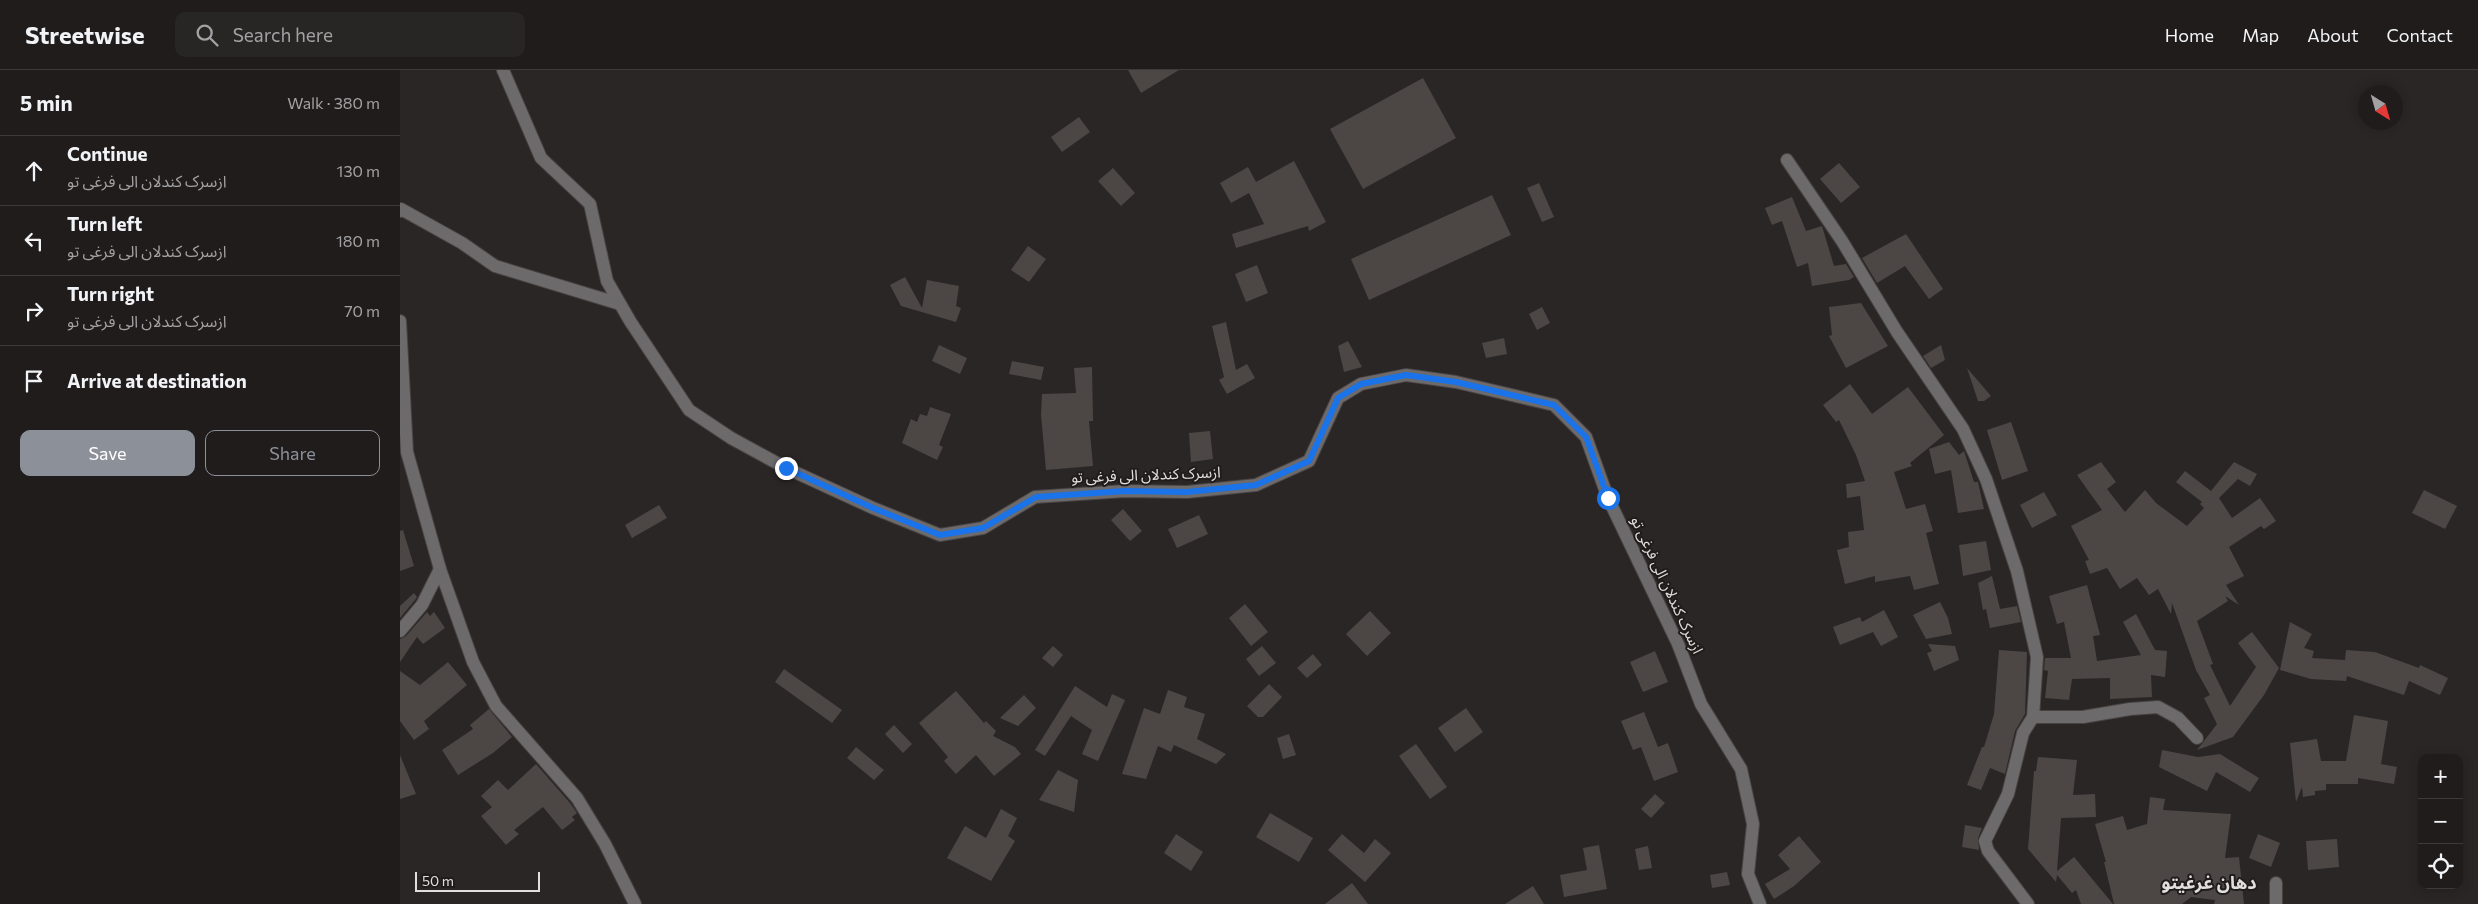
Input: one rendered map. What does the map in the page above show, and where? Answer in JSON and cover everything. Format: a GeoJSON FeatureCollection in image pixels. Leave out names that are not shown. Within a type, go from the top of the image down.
{"type":"FeatureCollection","features":[{"type":"Feature","properties":{"kind":"street","name":"ازسرک کندلان الی فرغی تو"},"geometry":{"type":"LineString","coordinates":[[503,70],[541,158],[590,204],[607,281],[689,410],[731,438],[786,468],[873,508],[940,535],[983,528],[1036,497],[1125,491],[1187,492],[1256,485],[1309,461],[1338,398],[1361,384],[1379,380],[1406,375],[1456,382],[1554,405],[1586,437],[1608,498],[1678,644],[1701,704],[1741,769],[1754,824],[1748,874],[1760,904]]}},
{"type":"Feature","properties":{"kind":"street"},"geometry":{"type":"LineString","coordinates":[[1787,160],[1842,241],[1897,332],[1963,429],[1986,479],[2017,571],[2037,657],[2033,717],[2023,733],[2008,794],[1985,840],[1988,851],[2028,904]]}},
{"type":"Feature","properties":{"kind":"street"},"geometry":{"type":"LineString","coordinates":[[400,211],[401,209],[462,243],[494,266],[620,304]]}},
{"type":"Feature","properties":{"kind":"street"},"geometry":{"type":"LineString","coordinates":[[400,321],[408,452],[440,569],[473,662],[496,706],[577,798],[605,844],[635,904]]}},
{"type":"Feature","properties":{"kind":"street"},"geometry":{"type":"LineString","coordinates":[[400,631],[422,605],[440,569]]}},
{"type":"Feature","properties":{"kind":"street"},"geometry":{"type":"LineString","coordinates":[[2033,717],[2083,717],[2130,709],[2158,707],[2178,718],[2196,738]]}},
{"type":"Feature","properties":{"kind":"street"},"geometry":{"type":"LineString","coordinates":[[2276,883],[2276,904]]}},
{"type":"Feature","properties":{"kind":"building"},"geometry":{"type":"Polygon","coordinates":[[[1128,70],[1179,70],[1141,93],[1128,70]]]}},
{"type":"Feature","properties":{"kind":"building"},"geometry":{"type":"Polygon","coordinates":[[[1423,78],[1456,138],[1363,189],[1330,129],[1423,78]]]}},
{"type":"Feature","properties":{"kind":"building"},"geometry":{"type":"Polygon","coordinates":[[[1079,117],[1090,132],[1062,152],[1051,137],[1079,117]]]}},
{"type":"Feature","properties":{"kind":"building"},"geometry":{"type":"Polygon","coordinates":[[[1294,161],[1326,222],[1309,231],[1308,226],[1236,248],[1232,234],[1264,224],[1249,193],[1231,203],[1220,183],[1248,167],[1256,182],[1294,161]]]}},
{"type":"Feature","properties":{"kind":"building"},"geometry":{"type":"Polygon","coordinates":[[[1839,163],[1860,187],[1841,203],[1820,179],[1839,163]]]}},
{"type":"Feature","properties":{"kind":"building"},"geometry":{"type":"Polygon","coordinates":[[[1113,168],[1135,193],[1121,206],[1098,181],[1113,168]]]}},
{"type":"Feature","properties":{"kind":"building"},"geometry":{"type":"Polygon","coordinates":[[[1539,183],[1554,217],[1542,222],[1527,188],[1539,183]]]}},
{"type":"Feature","properties":{"kind":"building"},"geometry":{"type":"Polygon","coordinates":[[[1492,195],[1511,235],[1369,300],[1351,259],[1492,195]]]}},
{"type":"Feature","properties":{"kind":"building"},"geometry":{"type":"Polygon","coordinates":[[[1792,197],[1806,231],[1822,226],[1834,266],[1846,264],[1854,277],[1849,280],[1812,286],[1808,263],[1797,267],[1782,221],[1772,225],[1765,208],[1792,197]]]}},
{"type":"Feature","properties":{"kind":"building"},"geometry":{"type":"Polygon","coordinates":[[[1906,234],[1943,289],[1929,299],[1905,266],[1877,283],[1862,258],[1906,234]]]}},
{"type":"Feature","properties":{"kind":"building"},"geometry":{"type":"Polygon","coordinates":[[[1028,246],[1046,259],[1029,282],[1011,270],[1028,246]]]}},
{"type":"Feature","properties":{"kind":"building"},"geometry":{"type":"Polygon","coordinates":[[[1257,265],[1268,293],[1246,302],[1235,274],[1257,265]]]}},
{"type":"Feature","properties":{"kind":"building"},"geometry":{"type":"Polygon","coordinates":[[[905,277],[922,308],[927,280],[959,286],[956,306],[961,308],[956,322],[901,306],[890,285],[905,277]]]}},
{"type":"Feature","properties":{"kind":"building"},"geometry":{"type":"Polygon","coordinates":[[[1861,303],[1888,346],[1846,368],[1829,336],[1832,335],[1829,307],[1861,303]]]}},
{"type":"Feature","properties":{"kind":"building"},"geometry":{"type":"Polygon","coordinates":[[[1542,307],[1550,323],[1537,330],[1529,314],[1542,307]]]}},
{"type":"Feature","properties":{"kind":"building"},"geometry":{"type":"Polygon","coordinates":[[[1226,322],[1236,370],[1247,364],[1255,378],[1227,394],[1219,380],[1224,377],[1212,326],[1226,322]]]}},
{"type":"Feature","properties":{"kind":"building"},"geometry":{"type":"Polygon","coordinates":[[[1504,338],[1507,354],[1486,358],[1482,343],[1504,338]]]}},
{"type":"Feature","properties":{"kind":"building"},"geometry":{"type":"Polygon","coordinates":[[[1348,341],[1362,367],[1344,372],[1338,346],[1348,341]]]}},
{"type":"Feature","properties":{"kind":"building"},"geometry":{"type":"Polygon","coordinates":[[[939,345],[967,358],[960,374],[932,361],[939,345]]]}},
{"type":"Feature","properties":{"kind":"building"},"geometry":{"type":"Polygon","coordinates":[[[1941,345],[1945,360],[1931,368],[1923,356],[1941,345]]]}},
{"type":"Feature","properties":{"kind":"building"},"geometry":{"type":"Polygon","coordinates":[[[1012,361],[1044,367],[1041,380],[1009,374],[1012,361]]]}},
{"type":"Feature","properties":{"kind":"building"},"geometry":{"type":"Polygon","coordinates":[[[1092,367],[1093,421],[1089,421],[1093,466],[1046,470],[1041,415],[1042,394],[1076,393],[1074,368],[1092,367]]]}},
{"type":"Feature","properties":{"kind":"building"},"geometry":{"type":"Polygon","coordinates":[[[1967,368],[1991,396],[1984,401],[1978,401],[1967,368]]]}},
{"type":"Feature","properties":{"kind":"building"},"geometry":{"type":"Polygon","coordinates":[[[1850,384],[1872,414],[1908,387],[1944,435],[1910,463],[1912,466],[1894,472],[1906,509],[1925,504],[1933,531],[1926,533],[1939,584],[1914,590],[1910,576],[1875,582],[1875,576],[1845,584],[1837,550],[1849,547],[1848,532],[1864,530],[1860,496],[1847,498],[1846,484],[1865,481],[1856,455],[1839,420],[1836,422],[1823,405],[1850,384]]]}},
{"type":"Feature","properties":{"kind":"building"},"geometry":{"type":"Polygon","coordinates":[[[930,407],[951,414],[939,445],[943,447],[937,460],[902,443],[911,419],[917,422],[920,414],[927,416],[930,407]]]}},
{"type":"Feature","properties":{"kind":"building"},"geometry":{"type":"Polygon","coordinates":[[[2011,422],[2028,471],[2002,480],[1987,430],[2011,422]]]}},
{"type":"Feature","properties":{"kind":"building"},"geometry":{"type":"Polygon","coordinates":[[[1210,431],[1213,459],[1191,462],[1189,433],[1210,431]]]}},
{"type":"Feature","properties":{"kind":"building"},"geometry":{"type":"Polygon","coordinates":[[[1949,442],[1959,455],[1964,451],[1974,482],[1978,482],[1984,509],[1958,513],[1951,470],[1935,474],[1929,449],[1949,442]]]}},
{"type":"Feature","properties":{"kind":"building"},"geometry":{"type":"Polygon","coordinates":[[[2101,462],[2116,482],[2107,489],[2125,512],[2145,490],[2156,503],[2187,526],[2204,508],[2200,504],[2202,502],[2176,482],[2185,471],[2211,491],[2234,462],[2257,474],[2250,486],[2238,479],[2219,498],[2232,518],[2260,498],[2276,521],[2264,529],[2261,526],[2229,547],[2244,576],[2226,585],[2239,605],[2225,596],[2228,601],[2197,621],[2213,664],[2210,665],[2230,706],[2256,667],[2238,643],[2252,632],[2279,668],[2264,695],[2233,737],[2197,750],[2217,724],[2204,698],[2210,695],[2196,670],[2172,603],[2171,614],[2158,589],[2149,595],[2137,578],[2120,589],[2107,568],[2090,574],[2085,561],[2089,560],[2071,526],[2102,510],[2077,475],[2101,462]]]}},
{"type":"Feature","properties":{"kind":"building"},"geometry":{"type":"Polygon","coordinates":[[[2424,490],[2457,506],[2445,529],[2412,513],[2424,490]]]}},
{"type":"Feature","properties":{"kind":"building"},"geometry":{"type":"Polygon","coordinates":[[[2044,492],[2057,515],[2032,528],[2020,505],[2044,492]]]}},
{"type":"Feature","properties":{"kind":"building"},"geometry":{"type":"Polygon","coordinates":[[[659,505],[667,518],[632,538],[625,525],[659,505]]]}},
{"type":"Feature","properties":{"kind":"building"},"geometry":{"type":"Polygon","coordinates":[[[1123,509],[1142,531],[1130,541],[1111,520],[1123,509]]]}},
{"type":"Feature","properties":{"kind":"building"},"geometry":{"type":"Polygon","coordinates":[[[1199,515],[1208,534],[1177,548],[1168,529],[1199,515]]]}},
{"type":"Feature","properties":{"kind":"building"},"geometry":{"type":"Polygon","coordinates":[[[403,530],[414,566],[400,571],[400,531],[403,530]]]}},
{"type":"Feature","properties":{"kind":"building"},"geometry":{"type":"Polygon","coordinates":[[[1986,541],[1991,570],[1963,576],[1959,545],[1986,541]]]}},
{"type":"Feature","properties":{"kind":"building"},"geometry":{"type":"Polygon","coordinates":[[[1992,576],[2000,609],[2017,606],[2021,622],[1990,628],[1986,609],[1983,610],[1978,583],[1992,576]]]}},
{"type":"Feature","properties":{"kind":"building"},"geometry":{"type":"Polygon","coordinates":[[[2087,585],[2100,635],[2093,636],[2097,661],[2141,655],[2123,622],[2136,614],[2155,650],[2167,651],[2165,677],[2151,675],[2152,697],[2110,699],[2110,678],[2072,679],[2069,700],[2045,698],[2048,671],[2044,670],[2045,658],[2071,658],[2064,622],[2057,624],[2049,596],[2087,585]]]}},
{"type":"Feature","properties":{"kind":"building"},"geometry":{"type":"Polygon","coordinates":[[[414,593],[417,597],[400,618],[400,606],[414,593]]]}},
{"type":"Feature","properties":{"kind":"building"},"geometry":{"type":"Polygon","coordinates":[[[1940,602],[1948,618],[1952,634],[1926,639],[1913,615],[1940,602]]]}},
{"type":"Feature","properties":{"kind":"building"},"geometry":{"type":"Polygon","coordinates":[[[1245,604],[1268,632],[1251,646],[1229,618],[1245,604]]]}},
{"type":"Feature","properties":{"kind":"building"},"geometry":{"type":"Polygon","coordinates":[[[1884,610],[1898,637],[1881,646],[1873,632],[1840,645],[1833,627],[1860,617],[1862,622],[1884,610]]]}},
{"type":"Feature","properties":{"kind":"building"},"geometry":{"type":"Polygon","coordinates":[[[1370,611],[1391,633],[1367,656],[1346,634],[1370,611]]]}},
{"type":"Feature","properties":{"kind":"building"},"geometry":{"type":"Polygon","coordinates":[[[427,612],[430,616],[434,612],[445,628],[423,644],[417,637],[400,662],[400,639],[406,636],[427,612]]]}},
{"type":"Feature","properties":{"kind":"building"},"geometry":{"type":"Polygon","coordinates":[[[2290,622],[2312,634],[2304,648],[2314,651],[2312,658],[2345,660],[2346,650],[2375,652],[2419,668],[2420,665],[2448,678],[2440,695],[2409,681],[2404,695],[2347,676],[2346,681],[2311,679],[2280,670],[2290,622]]]}},
{"type":"Feature","properties":{"kind":"building"},"geometry":{"type":"Polygon","coordinates":[[[1928,644],[1955,646],[1959,660],[1934,671],[1927,653],[1932,651],[1928,644]]]}},
{"type":"Feature","properties":{"kind":"building"},"geometry":{"type":"Polygon","coordinates":[[[1053,646],[1063,655],[1053,667],[1042,658],[1053,646]]]}},
{"type":"Feature","properties":{"kind":"building"},"geometry":{"type":"Polygon","coordinates":[[[1262,646],[1276,663],[1259,676],[1246,659],[1262,646]]]}},
{"type":"Feature","properties":{"kind":"building"},"geometry":{"type":"Polygon","coordinates":[[[1999,650],[2027,652],[2025,714],[2015,731],[2005,774],[1990,768],[1981,790],[1967,785],[1982,747],[1984,747],[1994,714],[1999,650]]]}},
{"type":"Feature","properties":{"kind":"building"},"geometry":{"type":"Polygon","coordinates":[[[1655,651],[1668,682],[1643,692],[1630,662],[1655,651]]]}},
{"type":"Feature","properties":{"kind":"building"},"geometry":{"type":"Polygon","coordinates":[[[1313,654],[1322,665],[1307,678],[1297,668],[1313,654]]]}},
{"type":"Feature","properties":{"kind":"building"},"geometry":{"type":"Polygon","coordinates":[[[448,662],[467,685],[424,721],[429,729],[414,740],[400,721],[400,671],[420,685],[448,662]]]}},
{"type":"Feature","properties":{"kind":"building"},"geometry":{"type":"Polygon","coordinates":[[[784,669],[842,710],[832,723],[775,682],[784,669]]]}},
{"type":"Feature","properties":{"kind":"building"},"geometry":{"type":"Polygon","coordinates":[[[1269,684],[1282,697],[1263,717],[1258,717],[1247,706],[1269,684]]]}},
{"type":"Feature","properties":{"kind":"building"},"geometry":{"type":"Polygon","coordinates":[[[1075,686],[1107,707],[1112,694],[1125,700],[1098,761],[1082,754],[1092,730],[1071,716],[1045,756],[1035,750],[1075,686]]]}},
{"type":"Feature","properties":{"kind":"building"},"geometry":{"type":"Polygon","coordinates":[[[1168,690],[1187,697],[1184,707],[1205,714],[1197,739],[1226,754],[1216,764],[1174,745],[1171,752],[1158,746],[1146,779],[1122,774],[1144,708],[1160,714],[1168,690]]]}},
{"type":"Feature","properties":{"kind":"building"},"geometry":{"type":"Polygon","coordinates":[[[956,691],[984,723],[986,721],[996,731],[993,736],[1015,747],[1021,754],[994,776],[976,755],[956,774],[944,761],[948,757],[919,723],[956,691]]]}},
{"type":"Feature","properties":{"kind":"building"},"geometry":{"type":"Polygon","coordinates":[[[1024,695],[1036,708],[1018,726],[1000,718],[1024,695]]]}},
{"type":"Feature","properties":{"kind":"building"},"geometry":{"type":"Polygon","coordinates":[[[1466,708],[1483,732],[1455,752],[1438,728],[1466,708]]]}},
{"type":"Feature","properties":{"kind":"building"},"geometry":{"type":"Polygon","coordinates":[[[489,709],[512,737],[493,753],[458,775],[442,750],[473,729],[470,725],[489,709]]]}},
{"type":"Feature","properties":{"kind":"building"},"geometry":{"type":"Polygon","coordinates":[[[1644,712],[1658,747],[1668,743],[1678,772],[1654,781],[1641,747],[1633,750],[1621,721],[1644,712]]]}},
{"type":"Feature","properties":{"kind":"building"},"geometry":{"type":"Polygon","coordinates":[[[2354,715],[2388,721],[2381,764],[2397,767],[2394,784],[2358,778],[2358,784],[2326,784],[2326,790],[2315,791],[2315,795],[2303,797],[2302,787],[2296,802],[2290,743],[2317,739],[2321,761],[2346,761],[2354,715]]]}},
{"type":"Feature","properties":{"kind":"building"},"geometry":{"type":"Polygon","coordinates":[[[894,725],[912,744],[903,753],[885,734],[894,725]]]}},
{"type":"Feature","properties":{"kind":"building"},"geometry":{"type":"Polygon","coordinates":[[[1289,734],[1296,755],[1283,759],[1277,738],[1289,734]]]}},
{"type":"Feature","properties":{"kind":"building"},"geometry":{"type":"Polygon","coordinates":[[[1416,744],[1447,787],[1430,799],[1399,756],[1416,744]]]}},
{"type":"Feature","properties":{"kind":"building"},"geometry":{"type":"Polygon","coordinates":[[[856,747],[884,770],[874,780],[847,758],[856,747]]]}},
{"type":"Feature","properties":{"kind":"building"},"geometry":{"type":"Polygon","coordinates":[[[2162,750],[2198,757],[2220,754],[2259,778],[2250,792],[2216,772],[2207,791],[2159,767],[2162,750]]]}},
{"type":"Feature","properties":{"kind":"building"},"geometry":{"type":"Polygon","coordinates":[[[400,755],[416,794],[400,799],[400,755]]]}},
{"type":"Feature","properties":{"kind":"building"},"geometry":{"type":"Polygon","coordinates":[[[2038,757],[2077,760],[2073,795],[2095,794],[2096,817],[2061,818],[2057,871],[2074,857],[2113,904],[2081,904],[2076,890],[2072,893],[2057,875],[2056,882],[2028,849],[2034,771],[2036,771],[2038,757]]]}},
{"type":"Feature","properties":{"kind":"building"},"geometry":{"type":"Polygon","coordinates":[[[536,764],[577,813],[572,817],[575,820],[562,830],[543,807],[514,830],[519,834],[506,845],[481,816],[492,807],[481,796],[498,780],[508,790],[536,764]]]}},
{"type":"Feature","properties":{"kind":"building"},"geometry":{"type":"Polygon","coordinates":[[[1058,770],[1078,780],[1074,812],[1039,800],[1058,770]]]}},
{"type":"Feature","properties":{"kind":"building"},"geometry":{"type":"Polygon","coordinates":[[[1655,794],[1665,803],[1651,818],[1641,809],[1655,794]]]}},
{"type":"Feature","properties":{"kind":"building"},"geometry":{"type":"Polygon","coordinates":[[[2150,797],[2165,799],[2163,810],[2231,814],[2225,858],[2239,857],[2244,904],[2214,904],[2215,900],[2191,897],[2182,904],[2114,904],[2104,862],[2106,862],[2095,824],[2123,816],[2127,830],[2147,824],[2150,797]]]}},
{"type":"Feature","properties":{"kind":"building"},"geometry":{"type":"Polygon","coordinates":[[[1001,809],[1017,818],[1008,836],[1015,841],[991,881],[947,858],[965,826],[986,838],[1001,809]]]}},
{"type":"Feature","properties":{"kind":"building"},"geometry":{"type":"Polygon","coordinates":[[[1270,813],[1313,838],[1299,862],[1256,837],[1270,813]]]}},
{"type":"Feature","properties":{"kind":"building"},"geometry":{"type":"Polygon","coordinates":[[[1965,825],[1982,828],[1978,838],[1979,850],[1962,847],[1965,825]]]}},
{"type":"Feature","properties":{"kind":"building"},"geometry":{"type":"Polygon","coordinates":[[[1176,834],[1203,852],[1191,871],[1164,853],[1176,834]]]}},
{"type":"Feature","properties":{"kind":"building"},"geometry":{"type":"Polygon","coordinates":[[[1342,834],[1364,853],[1375,839],[1391,853],[1365,882],[1328,850],[1342,834]]]}},
{"type":"Feature","properties":{"kind":"building"},"geometry":{"type":"Polygon","coordinates":[[[2258,834],[2280,843],[2271,867],[2249,858],[2258,834]]]}},
{"type":"Feature","properties":{"kind":"building"},"geometry":{"type":"Polygon","coordinates":[[[1799,836],[1821,862],[1794,886],[1774,899],[1765,884],[1790,869],[1778,855],[1799,836]]]}},
{"type":"Feature","properties":{"kind":"building"},"geometry":{"type":"Polygon","coordinates":[[[2337,839],[2339,867],[2308,870],[2306,841],[2337,839]]]}},
{"type":"Feature","properties":{"kind":"building"},"geometry":{"type":"Polygon","coordinates":[[[1599,845],[1607,889],[1564,897],[1560,875],[1587,870],[1583,848],[1599,845]]]}},
{"type":"Feature","properties":{"kind":"building"},"geometry":{"type":"Polygon","coordinates":[[[1648,846],[1652,868],[1639,870],[1635,849],[1648,846]]]}},
{"type":"Feature","properties":{"kind":"building"},"geometry":{"type":"Polygon","coordinates":[[[1727,872],[1730,885],[1712,888],[1710,875],[1727,872]]]}},
{"type":"Feature","properties":{"kind":"building"},"geometry":{"type":"Polygon","coordinates":[[[1352,883],[1368,904],[1325,904],[1352,883]]]}},
{"type":"Feature","properties":{"kind":"building"},"geometry":{"type":"Polygon","coordinates":[[[1533,886],[1544,904],[1505,904],[1533,886]]]}},
{"type":"Feature","properties":{"kind":"district","name":"دهان غرغیتو"},"geometry":{"type":"Point","coordinates":[2209,883]}},
{"type":"Feature","properties":{"kind":"route"},"geometry":{"type":"LineString","coordinates":[[786,468],[873,508],[940,535],[983,528],[1036,497],[1125,491],[1187,492],[1256,485],[1309,461],[1338,398],[1361,384],[1406,375],[1456,382],[1554,405],[1586,437],[1608,498]]}}]}
